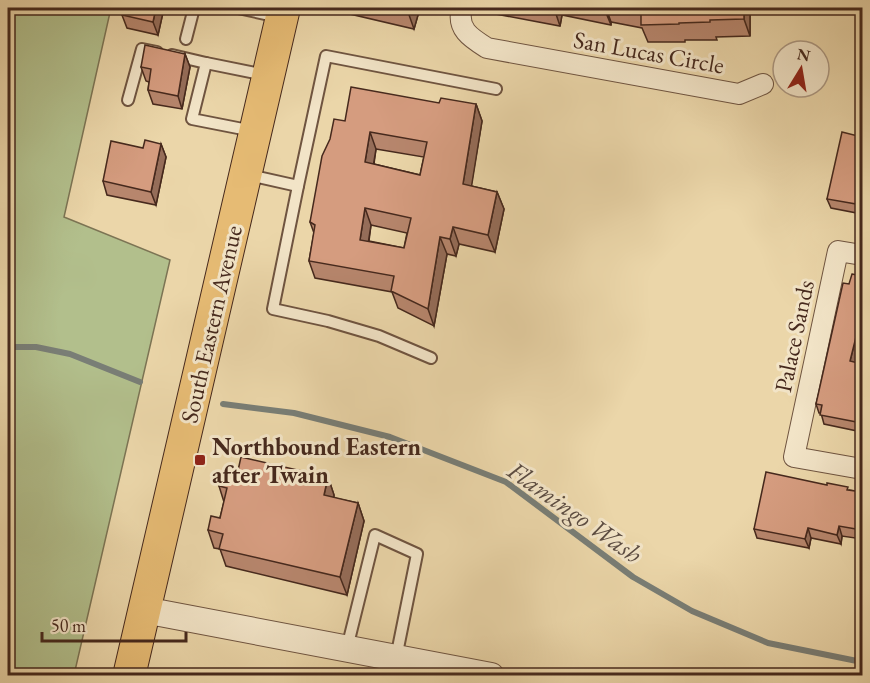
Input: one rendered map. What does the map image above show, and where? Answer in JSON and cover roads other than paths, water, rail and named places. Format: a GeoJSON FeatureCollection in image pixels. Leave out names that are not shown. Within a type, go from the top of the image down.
{"type":"FeatureCollection","features":[{"type":"Feature","properties":{"kind":"main road","name":"South Eastern Avenue"},"geometry":{"type":"LineString","coordinates":[[129,675],[283,13]]}},
{"type":"Feature","properties":{"kind":"street","name":"San Lucas Circle"},"geometry":{"type":"LineString","coordinates":[[462,17],[471,38],[487,48],[739,94],[763,84]]}},
{"type":"Feature","properties":{"kind":"street","name":"Palace Sands"},"geometry":{"type":"LineString","coordinates":[[862,255],[838,251],[794,457],[862,469]]}},
{"type":"Feature","properties":{"kind":"street"},"geometry":{"type":"LineString","coordinates":[[144,610],[347,649],[393,667],[491,675]]}},
{"type":"Feature","properties":{"kind":"lane"},"geometry":{"type":"LineString","coordinates":[[186,39],[195,8]]}},
{"type":"Feature","properties":{"kind":"lane"},"geometry":{"type":"LineString","coordinates":[[238,8],[283,13]]}},
{"type":"Feature","properties":{"kind":"lane"},"geometry":{"type":"LineString","coordinates":[[128,100],[142,49],[269,75]]}},
{"type":"Feature","properties":{"kind":"lane"},"geometry":{"type":"LineString","coordinates":[[431,358],[379,336],[328,321],[273,309],[326,56],[496,89]]}},
{"type":"Feature","properties":{"kind":"lane"},"geometry":{"type":"LineString","coordinates":[[206,63],[192,119],[256,132]]}},
{"type":"Feature","properties":{"kind":"lane"},"geometry":{"type":"LineString","coordinates":[[245,175],[298,186]]}},
{"type":"Feature","properties":{"kind":"lane"},"geometry":{"type":"LineString","coordinates":[[347,649],[375,535],[417,554],[393,667]]}},
{"type":"Feature","properties":{"kind":"waterway","name":"Flamingo Wash"},"geometry":{"type":"LineString","coordinates":[[8,347],[36,347],[70,354],[140,382]]}},
{"type":"Feature","properties":{"kind":"waterway","name":"Flamingo Wash"},"geometry":{"type":"LineString","coordinates":[[223,404],[294,413],[390,437],[506,482],[633,577],[692,611],[768,643],[862,662]]}},
{"type":"Feature","properties":{"kind":"place","name":"Northbound Eastern after Twain"},"geometry":{"type":"Point","coordinates":[200,460]}}]}
